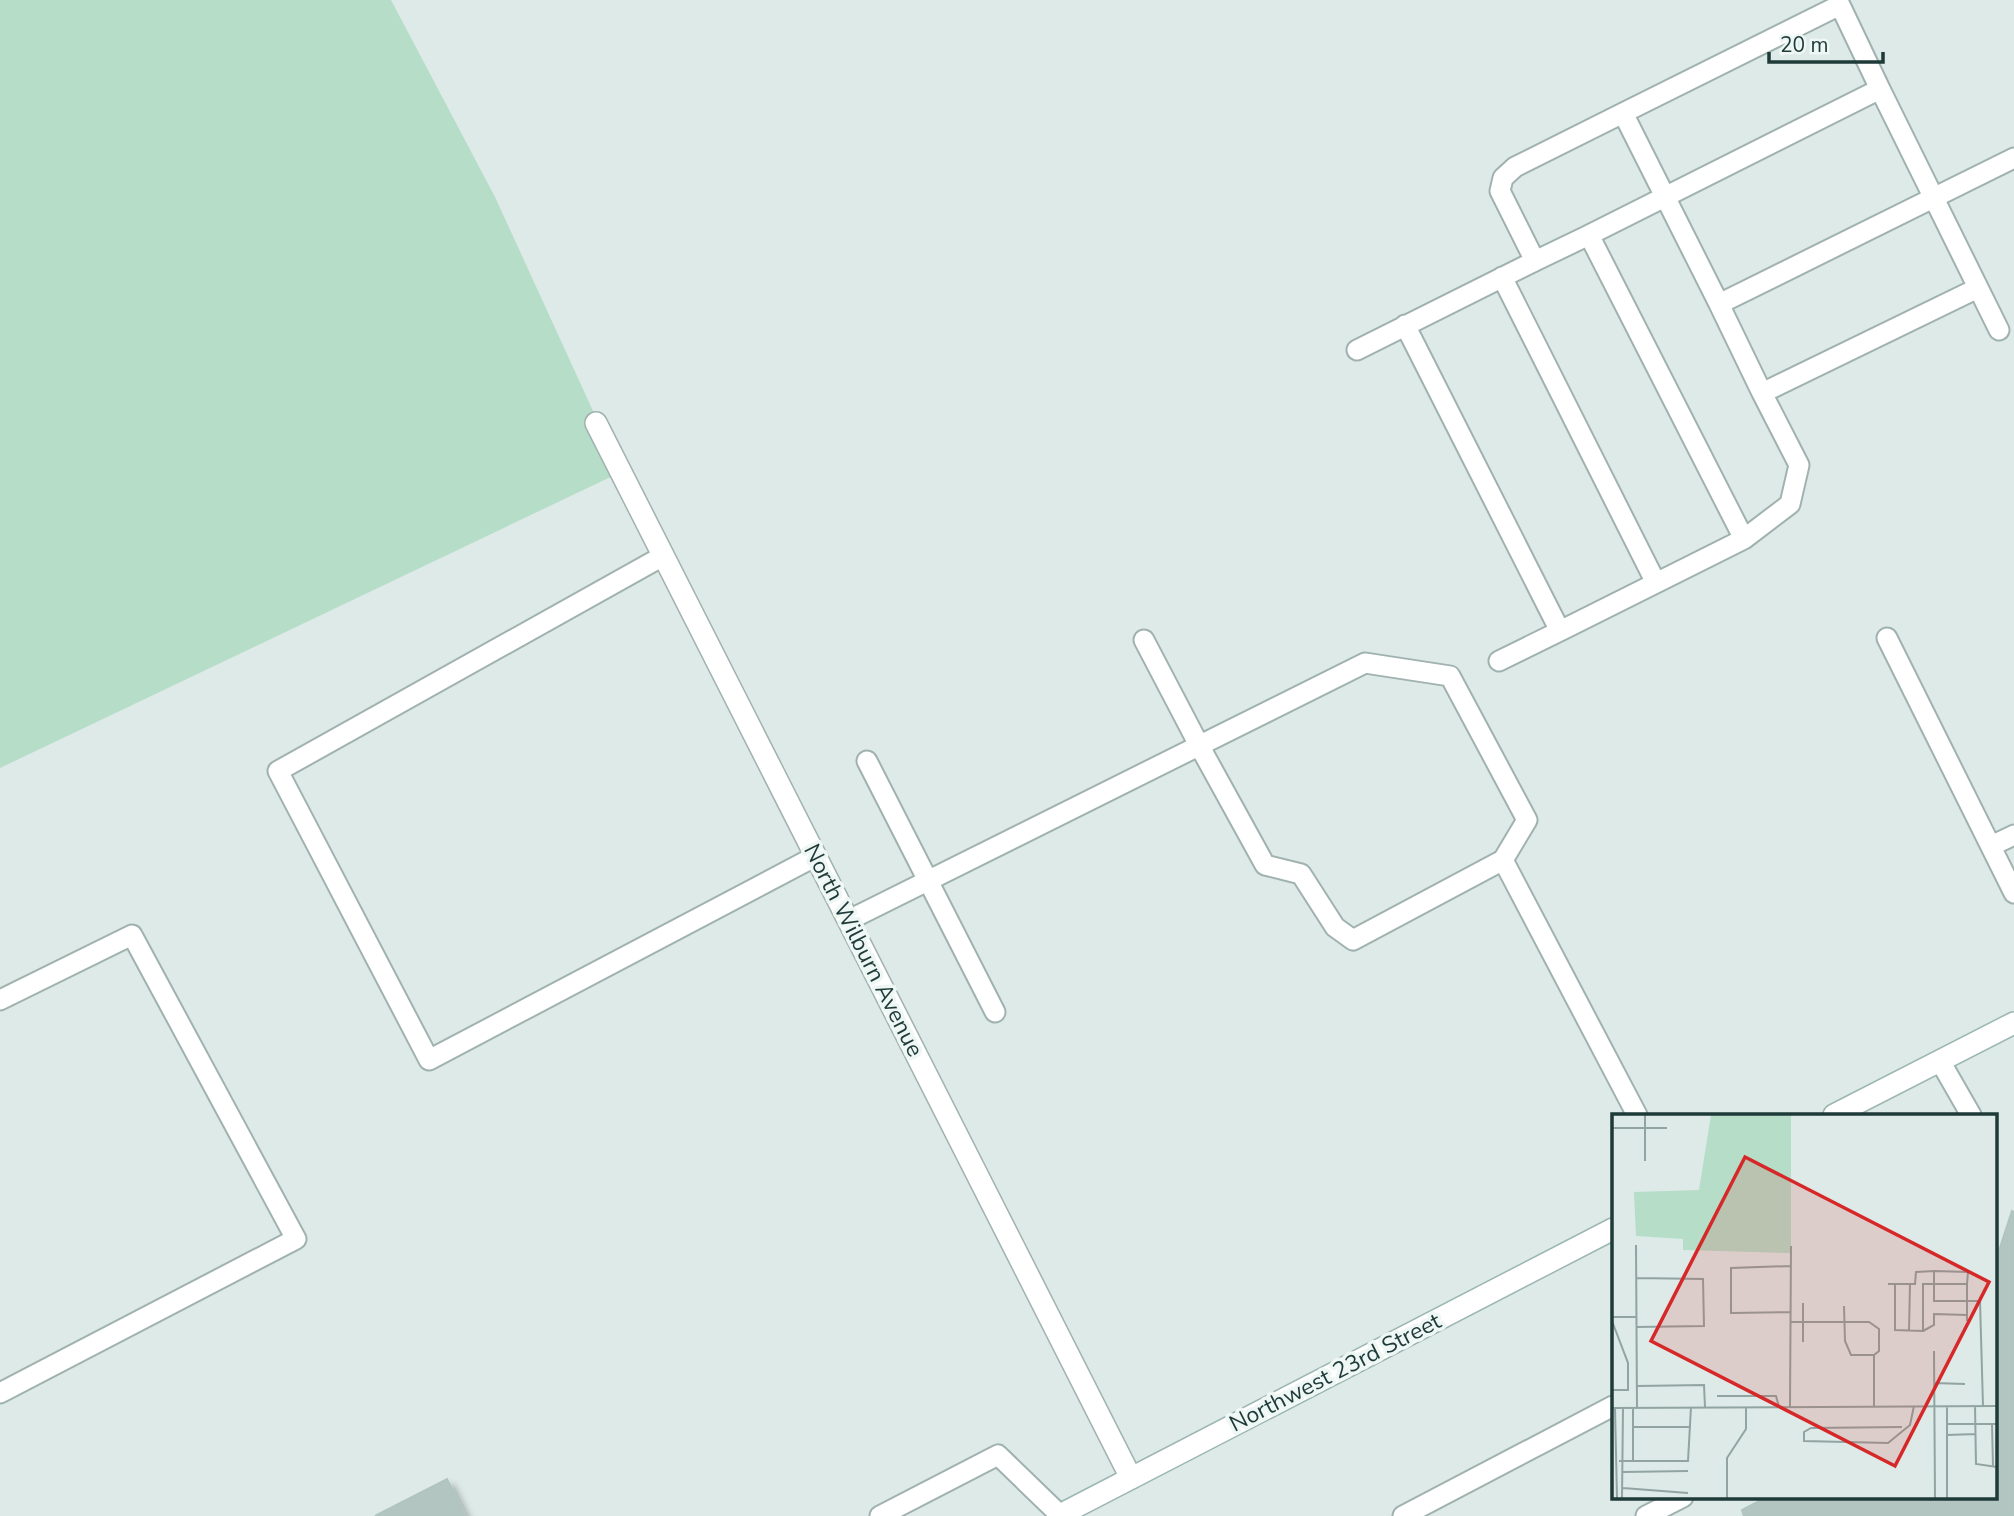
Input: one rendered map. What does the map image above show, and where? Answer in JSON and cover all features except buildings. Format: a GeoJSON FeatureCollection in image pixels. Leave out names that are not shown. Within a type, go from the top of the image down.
{"type":"FeatureCollection","features":[{"type":"Feature","properties":{"kind":"street","name":"North Wilburn Avenue"},"geometry":{"type":"LineString","coordinates":[[596,423],[1131,1478]]}},
{"type":"Feature","properties":{"kind":"street"},"geometry":{"type":"LineString","coordinates":[[1836,1114],[2014,1023]]}},
{"type":"Feature","properties":{"kind":"street","name":"Northwest 23rd Street"},"geometry":{"type":"LineString","coordinates":[[1059,1515],[1612,1230]]}},
{"type":"Feature","properties":{"kind":"lane"},"geometry":{"type":"LineString","coordinates":[[1535,261],[1500,191],[1503,178],[1516,167],[1839,3],[1998,330]]}},
{"type":"Feature","properties":{"kind":"lane"},"geometry":{"type":"LineString","coordinates":[[1356,350],[1880,89]]}},
{"type":"Feature","properties":{"kind":"lane"},"geometry":{"type":"LineString","coordinates":[[1499,662],[1744,539],[1790,504],[1799,465],[1623,113]]}},
{"type":"Feature","properties":{"kind":"lane"},"geometry":{"type":"LineString","coordinates":[[1719,304],[2014,158]]}},
{"type":"Feature","properties":{"kind":"lane"},"geometry":{"type":"LineString","coordinates":[[1589,235],[1744,539]]}},
{"type":"Feature","properties":{"kind":"lane"},"geometry":{"type":"LineString","coordinates":[[1502,277],[1656,583]]}},
{"type":"Feature","properties":{"kind":"lane"},"geometry":{"type":"LineString","coordinates":[[1762,393],[1978,288]]}},
{"type":"Feature","properties":{"kind":"lane"},"geometry":{"type":"LineString","coordinates":[[1405,325],[1560,631]]}},
{"type":"Feature","properties":{"kind":"lane"},"geometry":{"type":"LineString","coordinates":[[663,556],[278,771],[429,1060],[816,856]]}},
{"type":"Feature","properties":{"kind":"lane"},"geometry":{"type":"LineString","coordinates":[[1887,638],[2014,893]]}},
{"type":"Feature","properties":{"kind":"lane"},"geometry":{"type":"LineString","coordinates":[[849,920],[1200,747],[1365,663],[1450,676],[1527,820],[1503,860],[1353,940],[1335,927],[1301,874],[1265,865],[1200,747],[1144,639]]}},
{"type":"Feature","properties":{"kind":"lane"},"geometry":{"type":"LineString","coordinates":[[867,761],[995,1012]]}},
{"type":"Feature","properties":{"kind":"lane"},"geometry":{"type":"LineString","coordinates":[[1991,846],[2014,835]]}},
{"type":"Feature","properties":{"kind":"lane"},"geometry":{"type":"LineString","coordinates":[[1503,860],[1636,1114]]}},
{"type":"Feature","properties":{"kind":"lane"},"geometry":{"type":"LineString","coordinates":[[0,1000],[132,935],[296,1239],[0,1393]]}},
{"type":"Feature","properties":{"kind":"lane"},"geometry":{"type":"LineString","coordinates":[[1940,1060],[1970,1114]]}},
{"type":"Feature","properties":{"kind":"lane"},"geometry":{"type":"LineString","coordinates":[[1403,1516],[1612,1407]]}},
{"type":"Feature","properties":{"kind":"lane"},"geometry":{"type":"LineString","coordinates":[[880,1516],[998,1455],[1059,1515]]}},
{"type":"Feature","properties":{"kind":"lane"},"geometry":{"type":"LineString","coordinates":[[1646,1516],[1681,1498]]}},
{"type":"Feature","properties":{"kind":"green space"},"geometry":{"type":"Polygon","coordinates":[[[0,0],[391,0],[495,197],[621,472],[0,768],[0,0]]]}}]}
